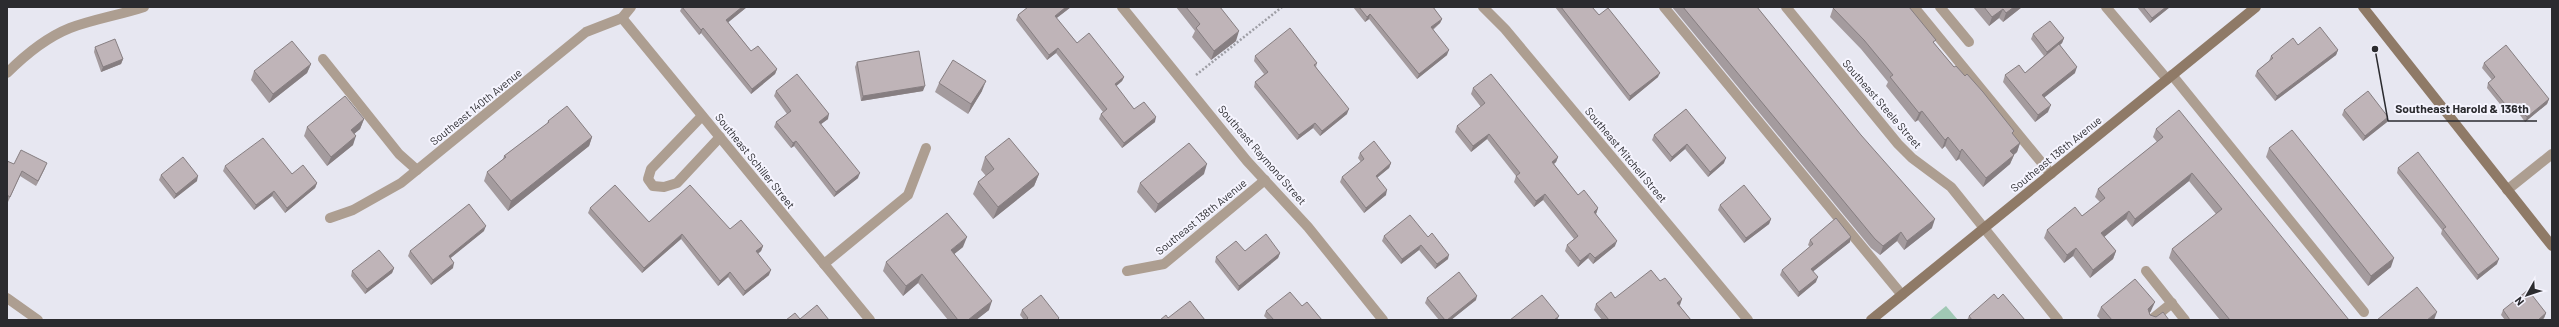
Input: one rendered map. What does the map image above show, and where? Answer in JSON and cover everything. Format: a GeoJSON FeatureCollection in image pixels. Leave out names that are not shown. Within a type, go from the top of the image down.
{"type":"FeatureCollection","features":[{"type":"Feature","properties":{"kind":"street"},"geometry":{"type":"LineString","coordinates":[[7,73],[29,53],[57,34],[78,25],[144,7]]}},
{"type":"Feature","properties":{"kind":"street","name":"Southeast 140th Avenue"},"geometry":{"type":"LineString","coordinates":[[330,218],[374,199],[417,170],[586,32],[622,18],[631,7]]}},
{"type":"Feature","properties":{"kind":"street","name":"Southeast Raymond Street"},"geometry":{"type":"LineString","coordinates":[[1122,7],[1265,180],[1308,227],[1383,320]]}},
{"type":"Feature","properties":{"kind":"street","name":"Southeast Mitchell Street"},"geometry":{"type":"LineString","coordinates":[[1483,7],[1510,35],[1748,320]]}},
{"type":"Feature","properties":{"kind":"street"},"geometry":{"type":"LineString","coordinates":[[1664,7],[1902,295]]}},
{"type":"Feature","properties":{"kind":"street"},"geometry":{"type":"LineString","coordinates":[[1914,7],[2051,174]]}},
{"type":"Feature","properties":{"kind":"street"},"geometry":{"type":"LineString","coordinates":[[1940,7],[1969,42]]}},
{"type":"Feature","properties":{"kind":"street"},"geometry":{"type":"LineString","coordinates":[[2106,7],[2170,77],[2364,312]]}},
{"type":"Feature","properties":{"kind":"street","name":"Southeast 136th Avenue"},"geometry":{"type":"LineString","coordinates":[[1871,320],[2256,7]]}},
{"type":"Feature","properties":{"kind":"street"},"geometry":{"type":"LineString","coordinates":[[2363,7],[2552,246]]}},
{"type":"Feature","properties":{"kind":"street","name":"Southeast Steele Street"},"geometry":{"type":"LineString","coordinates":[[1791,9],[1898,144],[1912,158],[1952,187],[2058,320]]}},
{"type":"Feature","properties":{"kind":"street","name":"Southeast Schiller Street"},"geometry":{"type":"LineString","coordinates":[[622,18],[870,320]]}},
{"type":"Feature","properties":{"kind":"street"},"geometry":{"type":"LineString","coordinates":[[323,59],[399,154],[417,170]]}},
{"type":"Feature","properties":{"kind":"street"},"geometry":{"type":"LineString","coordinates":[[702,116],[651,169],[648,179],[653,186],[664,187],[677,183],[720,137]]}},
{"type":"Feature","properties":{"kind":"street"},"geometry":{"type":"LineString","coordinates":[[824,264],[908,195],[926,148]]}},
{"type":"Feature","properties":{"kind":"street"},"geometry":{"type":"LineString","coordinates":[[2507,190],[2552,154]]}},
{"type":"Feature","properties":{"kind":"street","name":"Southeast 138th Avenue"},"geometry":{"type":"LineString","coordinates":[[1126,271],[1164,264],[1265,180]]}},
{"type":"Feature","properties":{"kind":"street"},"geometry":{"type":"LineString","coordinates":[[2146,271],[2185,320]]}},
{"type":"Feature","properties":{"kind":"street"},"geometry":{"type":"LineString","coordinates":[[7,298],[38,320]]}},
{"type":"Feature","properties":{"kind":"street"},"geometry":{"type":"LineString","coordinates":[[2151,320],[2172,303]]}},
{"type":"Feature","properties":{"kind":"path"},"geometry":{"type":"LineString","coordinates":[[1185,84],[1282,7]]}},
{"type":"Feature","properties":{"kind":"green space"},"geometry":{"type":"Polygon","coordinates":[[[1946,306],[1958,320],[1929,320],[1946,306]]]}},
{"type":"Feature","properties":{"kind":"building"},"geometry":{"type":"Polygon","coordinates":[[[682,7],[742,7],[726,20],[751,51],[758,46],[777,69],[752,89],[703,28],[701,30],[682,7]]]}},
{"type":"Feature","properties":{"kind":"building"},"geometry":{"type":"Polygon","coordinates":[[[1028,7],[1066,7],[1055,16],[1077,43],[1089,33],[1124,77],[1115,84],[1134,109],[1144,102],[1156,117],[1124,143],[1101,114],[1107,109],[1058,48],[1049,55],[1018,15],[1028,7]]]}},
{"type":"Feature","properties":{"kind":"building"},"geometry":{"type":"Polygon","coordinates":[[[1186,7],[1220,7],[1239,31],[1214,51],[1196,28],[1200,24],[1186,7]]]}},
{"type":"Feature","properties":{"kind":"building"},"geometry":{"type":"Polygon","coordinates":[[[1359,7],[1433,7],[1442,19],[1431,27],[1449,50],[1419,74],[1370,14],[1367,17],[1359,7]]]}},
{"type":"Feature","properties":{"kind":"building"},"geometry":{"type":"Polygon","coordinates":[[[1561,7],[1592,7],[1599,15],[1608,8],[1660,73],[1630,96],[1561,7]]]}},
{"type":"Feature","properties":{"kind":"building"},"geometry":{"type":"Polygon","coordinates":[[[1683,7],[1757,7],[1861,135],[1935,219],[1907,241],[1901,232],[1883,246],[1875,239],[1683,7]]]}},
{"type":"Feature","properties":{"kind":"building"},"geometry":{"type":"Polygon","coordinates":[[[1909,7],[1936,40],[1933,42],[1954,67],[1956,66],[1965,76],[1967,74],[2014,131],[2012,133],[2020,143],[2010,151],[2014,155],[1986,178],[1962,149],[1960,152],[1948,137],[1945,140],[1922,111],[1919,113],[1890,77],[1893,75],[1864,40],[1833,8],[1909,7]]]}},
{"type":"Feature","properties":{"kind":"building"},"geometry":{"type":"Polygon","coordinates":[[[1984,7],[2014,7],[2006,13],[2003,9],[1992,17],[1984,7]]]}},
{"type":"Feature","properties":{"kind":"building"},"geometry":{"type":"Polygon","coordinates":[[[2143,7],[2166,7],[2152,18],[2143,7]]]}},
{"type":"Feature","properties":{"kind":"building"},"geometry":{"type":"Polygon","coordinates":[[[2050,21],[2064,38],[2047,52],[2033,34],[2050,21]]]}},
{"type":"Feature","properties":{"kind":"building"},"geometry":{"type":"Polygon","coordinates":[[[2320,27],[2338,50],[2277,96],[2257,71],[2273,58],[2271,56],[2293,38],[2298,45],[2320,27]]]}},
{"type":"Feature","properties":{"kind":"building"},"geometry":{"type":"Polygon","coordinates":[[[1290,28],[1317,63],[1314,65],[1349,109],[1322,131],[1315,123],[1299,135],[1255,82],[1268,72],[1255,56],[1290,28]]]}},
{"type":"Feature","properties":{"kind":"building"},"geometry":{"type":"Polygon","coordinates":[[[115,39],[123,59],[103,67],[95,47],[115,39]]]}},
{"type":"Feature","properties":{"kind":"building"},"geometry":{"type":"Polygon","coordinates":[[[292,41],[311,64],[273,94],[254,71],[292,41]]]}},
{"type":"Feature","properties":{"kind":"building"},"geometry":{"type":"Polygon","coordinates":[[[2059,44],[2077,67],[2042,95],[2051,105],[2038,115],[2005,75],[2019,65],[2025,73],[2059,44]]]}},
{"type":"Feature","properties":{"kind":"building"},"geometry":{"type":"Polygon","coordinates":[[[2506,45],[2549,99],[2527,117],[2516,104],[2509,109],[2488,83],[2495,77],[2484,63],[2506,45]]]}},
{"type":"Feature","properties":{"kind":"building"},"geometry":{"type":"Polygon","coordinates":[[[919,51],[925,86],[863,96],[857,62],[919,51]]]}},
{"type":"Feature","properties":{"kind":"building"},"geometry":{"type":"Polygon","coordinates":[[[953,60],[986,81],[971,104],[939,83],[953,60]]]}},
{"type":"Feature","properties":{"kind":"building"},"geometry":{"type":"Polygon","coordinates":[[[797,74],[829,114],[819,122],[860,173],[836,192],[796,141],[793,143],[776,122],[791,111],[776,91],[797,74]]]}},
{"type":"Feature","properties":{"kind":"building"},"geometry":{"type":"Polygon","coordinates":[[[1491,74],[1558,157],[1552,162],[1578,195],[1584,190],[1598,208],[1594,212],[1617,241],[1595,258],[1590,253],[1580,261],[1567,245],[1578,236],[1545,194],[1536,201],[1516,176],[1520,173],[1489,134],[1473,146],[1457,126],[1485,103],[1473,88],[1491,74]]]}},
{"type":"Feature","properties":{"kind":"building"},"geometry":{"type":"Polygon","coordinates":[[[2368,91],[2388,117],[2365,136],[2344,110],[2368,91]]]}},
{"type":"Feature","properties":{"kind":"building"},"geometry":{"type":"Polygon","coordinates":[[[345,96],[364,119],[351,130],[356,136],[331,157],[307,127],[345,96]]]}},
{"type":"Feature","properties":{"kind":"building"},"geometry":{"type":"Polygon","coordinates":[[[567,106],[592,137],[511,201],[487,172],[506,157],[504,156],[549,122],[548,121],[567,106]]]}},
{"type":"Feature","properties":{"kind":"building"},"geometry":{"type":"Polygon","coordinates":[[[1686,109],[1726,158],[1710,172],[1687,144],[1672,157],[1654,135],[1686,109]]]}},
{"type":"Feature","properties":{"kind":"building"},"geometry":{"type":"Polygon","coordinates":[[[2179,110],[2349,320],[2230,320],[2172,249],[2222,209],[2192,173],[2135,219],[2129,211],[2101,233],[2116,251],[2093,270],[2076,248],[2067,255],[2047,230],[2075,207],[2082,216],[2105,198],[2098,189],[2163,137],[2156,129],[2179,110]]]}},
{"type":"Feature","properties":{"kind":"building"},"geometry":{"type":"Polygon","coordinates":[[[2292,130],[2394,258],[2371,276],[2269,148],[2292,130]]]}},
{"type":"Feature","properties":{"kind":"building"},"geometry":{"type":"Polygon","coordinates":[[[263,138],[292,174],[303,165],[317,183],[287,208],[274,191],[256,205],[225,166],[263,138]]]}},
{"type":"Feature","properties":{"kind":"building"},"geometry":{"type":"Polygon","coordinates":[[[1009,138],[1039,174],[998,207],[978,182],[994,169],[985,157],[1009,138]]]}},
{"type":"Feature","properties":{"kind":"building"},"geometry":{"type":"Polygon","coordinates":[[[1374,141],[1391,163],[1376,176],[1387,190],[1366,208],[1342,177],[1364,159],[1360,153],[1374,141]]]}},
{"type":"Feature","properties":{"kind":"building"},"geometry":{"type":"Polygon","coordinates":[[[1189,143],[1207,164],[1158,204],[1140,183],[1189,143]]]}},
{"type":"Feature","properties":{"kind":"building"},"geometry":{"type":"Polygon","coordinates":[[[21,150],[47,163],[38,181],[22,171],[10,197],[7,195],[7,161],[14,164],[21,150]]]}},
{"type":"Feature","properties":{"kind":"building"},"geometry":{"type":"Polygon","coordinates":[[[2418,152],[2499,259],[2478,275],[2443,229],[2446,227],[2398,168],[2418,152]]]}},
{"type":"Feature","properties":{"kind":"building"},"geometry":{"type":"Polygon","coordinates":[[[183,157],[198,176],[176,194],[161,175],[183,157]]]}},
{"type":"Feature","properties":{"kind":"building"},"geometry":{"type":"Polygon","coordinates":[[[615,185],[649,222],[690,185],[730,229],[741,220],[763,246],[756,251],[771,270],[745,291],[730,272],[720,281],[682,234],[644,268],[590,208],[615,185]]]}},
{"type":"Feature","properties":{"kind":"building"},"geometry":{"type":"Polygon","coordinates":[[[1744,185],[1771,219],[1746,238],[1720,205],[1744,185]]]}},
{"type":"Feature","properties":{"kind":"building"},"geometry":{"type":"Polygon","coordinates":[[[469,204],[486,226],[449,256],[454,263],[433,280],[410,251],[469,204]]]}},
{"type":"Feature","properties":{"kind":"building"},"geometry":{"type":"Polygon","coordinates":[[[947,213],[967,237],[951,250],[992,301],[968,320],[958,320],[922,274],[906,286],[886,262],[947,213]]]}},
{"type":"Feature","properties":{"kind":"building"},"geometry":{"type":"Polygon","coordinates":[[[1410,215],[1428,237],[1432,233],[1449,255],[1437,264],[1421,245],[1402,259],[1384,236],[1410,215]]]}},
{"type":"Feature","properties":{"kind":"building"},"geometry":{"type":"Polygon","coordinates":[[[1836,218],[1851,237],[1811,269],[1818,277],[1799,292],[1782,270],[1813,244],[1810,240],[1836,218]]]}},
{"type":"Feature","properties":{"kind":"building"},"geometry":{"type":"Polygon","coordinates":[[[1266,234],[1280,253],[1239,286],[1216,257],[1236,241],[1245,251],[1266,234]]]}},
{"type":"Feature","properties":{"kind":"building"},"geometry":{"type":"Polygon","coordinates":[[[379,250],[394,268],[367,289],[352,271],[379,250]]]}},
{"type":"Feature","properties":{"kind":"building"},"geometry":{"type":"Polygon","coordinates":[[[1651,270],[1660,281],[1665,278],[1682,299],[1677,303],[1691,320],[1609,320],[1596,304],[1611,292],[1615,298],[1651,270]]]}},
{"type":"Feature","properties":{"kind":"building"},"geometry":{"type":"Polygon","coordinates":[[[1459,272],[1477,296],[1445,320],[1427,298],[1459,272]]]}},
{"type":"Feature","properties":{"kind":"building"},"geometry":{"type":"Polygon","coordinates":[[[2135,279],[2155,302],[2148,309],[2150,315],[2156,317],[2163,312],[2169,320],[2112,320],[2101,307],[2135,279]]]}},
{"type":"Feature","properties":{"kind":"building"},"geometry":{"type":"Polygon","coordinates":[[[2417,287],[2437,312],[2427,320],[2377,320],[2417,287]]]}},
{"type":"Feature","properties":{"kind":"building"},"geometry":{"type":"Polygon","coordinates":[[[2528,290],[2546,313],[2538,320],[2510,320],[2503,310],[2528,290]]]}},
{"type":"Feature","properties":{"kind":"building"},"geometry":{"type":"Polygon","coordinates":[[[1290,292],[1302,306],[1307,302],[1322,320],[1274,320],[1266,311],[1290,292]]]}},
{"type":"Feature","properties":{"kind":"building"},"geometry":{"type":"Polygon","coordinates":[[[1994,294],[1998,299],[2003,294],[2025,320],[1972,320],[1969,316],[1994,294]]]}},
{"type":"Feature","properties":{"kind":"building"},"geometry":{"type":"Polygon","coordinates":[[[1041,295],[1059,318],[1057,320],[1026,320],[1028,318],[1022,310],[1041,295]]]}},
{"type":"Feature","properties":{"kind":"building"},"geometry":{"type":"Polygon","coordinates":[[[1542,295],[1559,316],[1554,320],[1510,320],[1542,295]]]}},
{"type":"Feature","properties":{"kind":"building"},"geometry":{"type":"Polygon","coordinates":[[[1190,301],[1205,320],[1160,320],[1166,315],[1168,318],[1190,301]]]}},
{"type":"Feature","properties":{"kind":"building"},"geometry":{"type":"Polygon","coordinates":[[[817,305],[829,320],[786,320],[795,313],[800,319],[817,305]]]}},
{"type":"Feature","properties":{"kind":"place","name":"Southeast Harold & 136th"},"geometry":{"type":"Point","coordinates":[2375,49]}}]}
